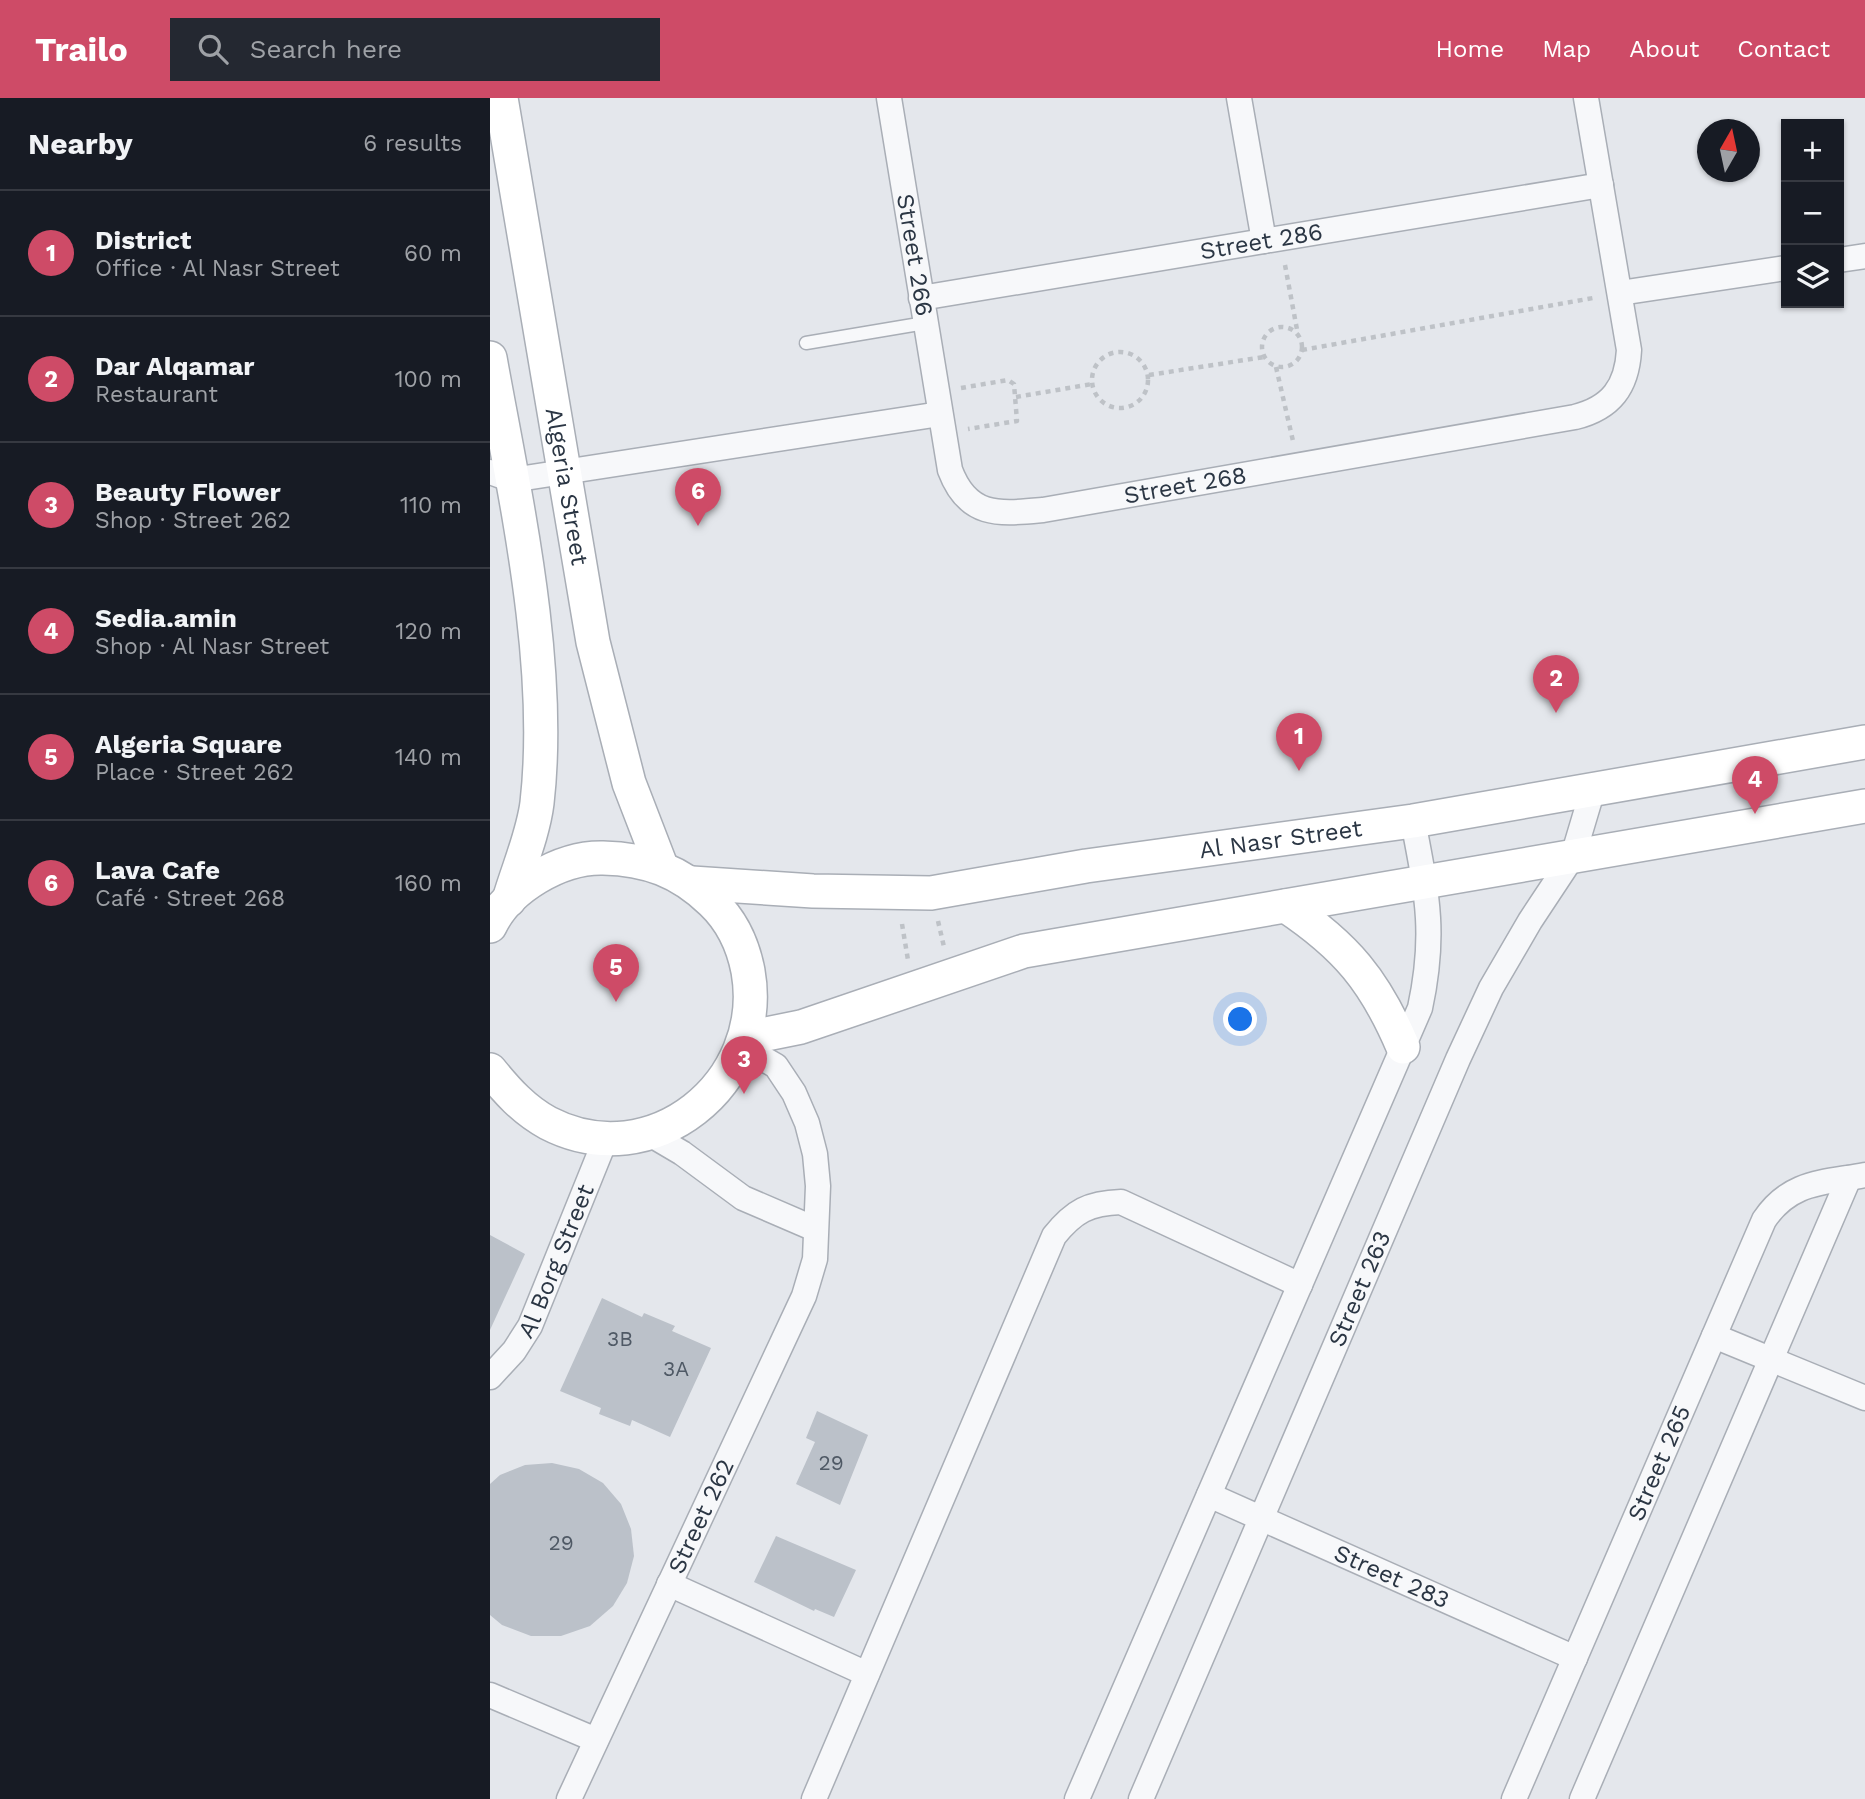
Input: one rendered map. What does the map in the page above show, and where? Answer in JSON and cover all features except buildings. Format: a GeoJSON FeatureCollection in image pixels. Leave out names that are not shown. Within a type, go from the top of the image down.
{"type":"FeatureCollection","features":[{"type":"Feature","properties":{"kind":"street","name":"Algeria Street"},"geometry":{"type":"LineString","coordinates":[[501,98],[593,642],[629,783],[661,866]]}},
{"type":"Feature","properties":{"kind":"street","name":"Street 266"},"geometry":{"type":"LineString","coordinates":[[889,98],[939,413]]}},
{"type":"Feature","properties":{"kind":"street"},"geometry":{"type":"LineString","coordinates":[[1239,98],[1272,240]]}},
{"type":"Feature","properties":{"kind":"street","name":"Street 268"},"geometry":{"type":"LineString","coordinates":[[939,413],[958,491],[976,505],[997,514],[1043,510],[1594,412],[1610,402],[1622,387],[1628,369],[1629,350],[1586,98]]}},
{"type":"Feature","properties":{"kind":"street","name":"Street 286"},"geometry":{"type":"LineString","coordinates":[[921,298],[1601,185]]}},
{"type":"Feature","properties":{"kind":"street"},"geometry":{"type":"LineString","coordinates":[[1844,259],[1865,256]]}},
{"type":"Feature","properties":{"kind":"street"},"geometry":{"type":"LineString","coordinates":[[1620,293],[1781,269]]}},
{"type":"Feature","properties":{"kind":"street"},"geometry":{"type":"LineString","coordinates":[[490,358],[501,476],[538,655],[540,730],[537,805],[495,917]]}},
{"type":"Feature","properties":{"kind":"street"},"geometry":{"type":"LineString","coordinates":[[501,476],[563,472],[939,413]]}},
{"type":"Feature","properties":{"kind":"street","name":"Al Nasr Street"},"geometry":{"type":"LineString","coordinates":[[692,883],[931,893],[1086,866],[1413,821],[1865,742]]}},
{"type":"Feature","properties":{"kind":"street","name":"Street 263"},"geometry":{"type":"LineString","coordinates":[[1141,1799],[1485,1000],[1530,921],[1573,856],[1593,789]]}},
{"type":"Feature","properties":{"kind":"street"},"geometry":{"type":"LineString","coordinates":[[745,1042],[801,1027],[1024,951],[1865,806]]}},
{"type":"Feature","properties":{"kind":"street"},"geometry":{"type":"LineString","coordinates":[[1077,1799],[1420,1008],[1429,966],[1431,924],[1413,821]]}},
{"type":"Feature","properties":{"kind":"street"},"geometry":{"type":"LineString","coordinates":[[490,1092],[548,1123],[576,1134],[606,1138],[648,1133],[688,1115],[721,1085],[745,1042],[752,994],[744,952],[724,913],[692,883],[661,866],[629,858],[596,858],[564,865],[534,879],[495,917]]}},
{"type":"Feature","properties":{"kind":"street"},"geometry":{"type":"LineString","coordinates":[[1286,906],[1325,932],[1358,965],[1384,1004],[1403,1047]]}},
{"type":"Feature","properties":{"kind":"street","name":"Street 262"},"geometry":{"type":"LineString","coordinates":[[569,1799],[804,1296],[815,1259],[818,1186],[815,1154],[807,1123],[794,1093],[776,1066],[745,1042]]}},
{"type":"Feature","properties":{"kind":"street"},"geometry":{"type":"LineString","coordinates":[[490,1070],[515,1101],[548,1123]]}},
{"type":"Feature","properties":{"kind":"street"},"geometry":{"type":"LineString","coordinates":[[648,1133],[682,1153],[743,1198],[815,1229]]}},
{"type":"Feature","properties":{"kind":"street","name":"Al Borg Street"},"geometry":{"type":"LineString","coordinates":[[490,1377],[514,1351],[530,1325],[606,1138]]}},
{"type":"Feature","properties":{"kind":"street","name":"Street 265"},"geometry":{"type":"LineString","coordinates":[[1514,1799],[1764,1220],[1776,1202],[1793,1190],[1857,1177]]}},
{"type":"Feature","properties":{"kind":"street","name":"Street 265"},"geometry":{"type":"LineString","coordinates":[[1582,1799],[1771,1359],[1857,1177]]}},
{"type":"Feature","properties":{"kind":"street"},"geometry":{"type":"LineString","coordinates":[[814,1799],[1054,1236],[1070,1215],[1094,1203],[1121,1202],[1300,1285]]}},
{"type":"Feature","properties":{"kind":"street"},"geometry":{"type":"LineString","coordinates":[[1714,1336],[1865,1398]]}},
{"type":"Feature","properties":{"kind":"street","name":"Street 283"},"geometry":{"type":"LineString","coordinates":[[1209,1495],[1575,1658]]}},
{"type":"Feature","properties":{"kind":"street"},"geometry":{"type":"LineString","coordinates":[[669,1584],[867,1674]]}},
{"type":"Feature","properties":{"kind":"street"},"geometry":{"type":"LineString","coordinates":[[490,1695],[596,1740]]}},
{"type":"Feature","properties":{"kind":"lane"},"geometry":{"type":"LineString","coordinates":[[806,343],[925,323]]}},
{"type":"Feature","properties":{"kind":"path"},"geometry":{"type":"LineString","coordinates":[[1272,240],[1301,351]]}},
{"type":"Feature","properties":{"kind":"path"},"geometry":{"type":"LineString","coordinates":[[1276,367],[1292,364],[1301,351],[1620,293]]}},
{"type":"Feature","properties":{"kind":"path"},"geometry":{"type":"LineString","coordinates":[[1298,336],[1286,327],[1271,330],[1262,342],[1264,356],[1276,367],[1298,466]]}},
{"type":"Feature","properties":{"kind":"path"},"geometry":{"type":"LineString","coordinates":[[1116,352],[1137,356],[1149,375],[1144,397],[1125,408],[1104,403],[1092,384],[1097,363],[1116,352]]}},
{"type":"Feature","properties":{"kind":"path"},"geometry":{"type":"LineString","coordinates":[[1149,375],[1264,356]]}},
{"type":"Feature","properties":{"kind":"path"},"geometry":{"type":"LineString","coordinates":[[1008,380],[1014,384],[1019,417],[1015,422],[939,413],[1008,380]]}},
{"type":"Feature","properties":{"kind":"path"},"geometry":{"type":"LineString","coordinates":[[1016,397],[1092,384]]}},
{"type":"Feature","properties":{"kind":"path"},"geometry":{"type":"LineString","coordinates":[[897,893],[913,988]]}},
{"type":"Feature","properties":{"kind":"path"},"geometry":{"type":"LineString","coordinates":[[931,893],[951,975]]}},
{"type":"Feature","properties":{"kind":"place","name":"Lava Cafe"},"geometry":{"type":"Point","coordinates":[698,526]}},
{"type":"Feature","properties":{"kind":"place","name":"Dar Alqamar"},"geometry":{"type":"Point","coordinates":[1556,713]}},
{"type":"Feature","properties":{"kind":"place","name":"District"},"geometry":{"type":"Point","coordinates":[1299,771]}},
{"type":"Feature","properties":{"kind":"place","name":"Sedia.amin"},"geometry":{"type":"Point","coordinates":[1755,814]}},
{"type":"Feature","properties":{"kind":"place","name":"Algeria Square"},"geometry":{"type":"Point","coordinates":[616,1002]}},
{"type":"Feature","properties":{"kind":"place","name":"Beauty Flower"},"geometry":{"type":"Point","coordinates":[744,1094]}}]}
